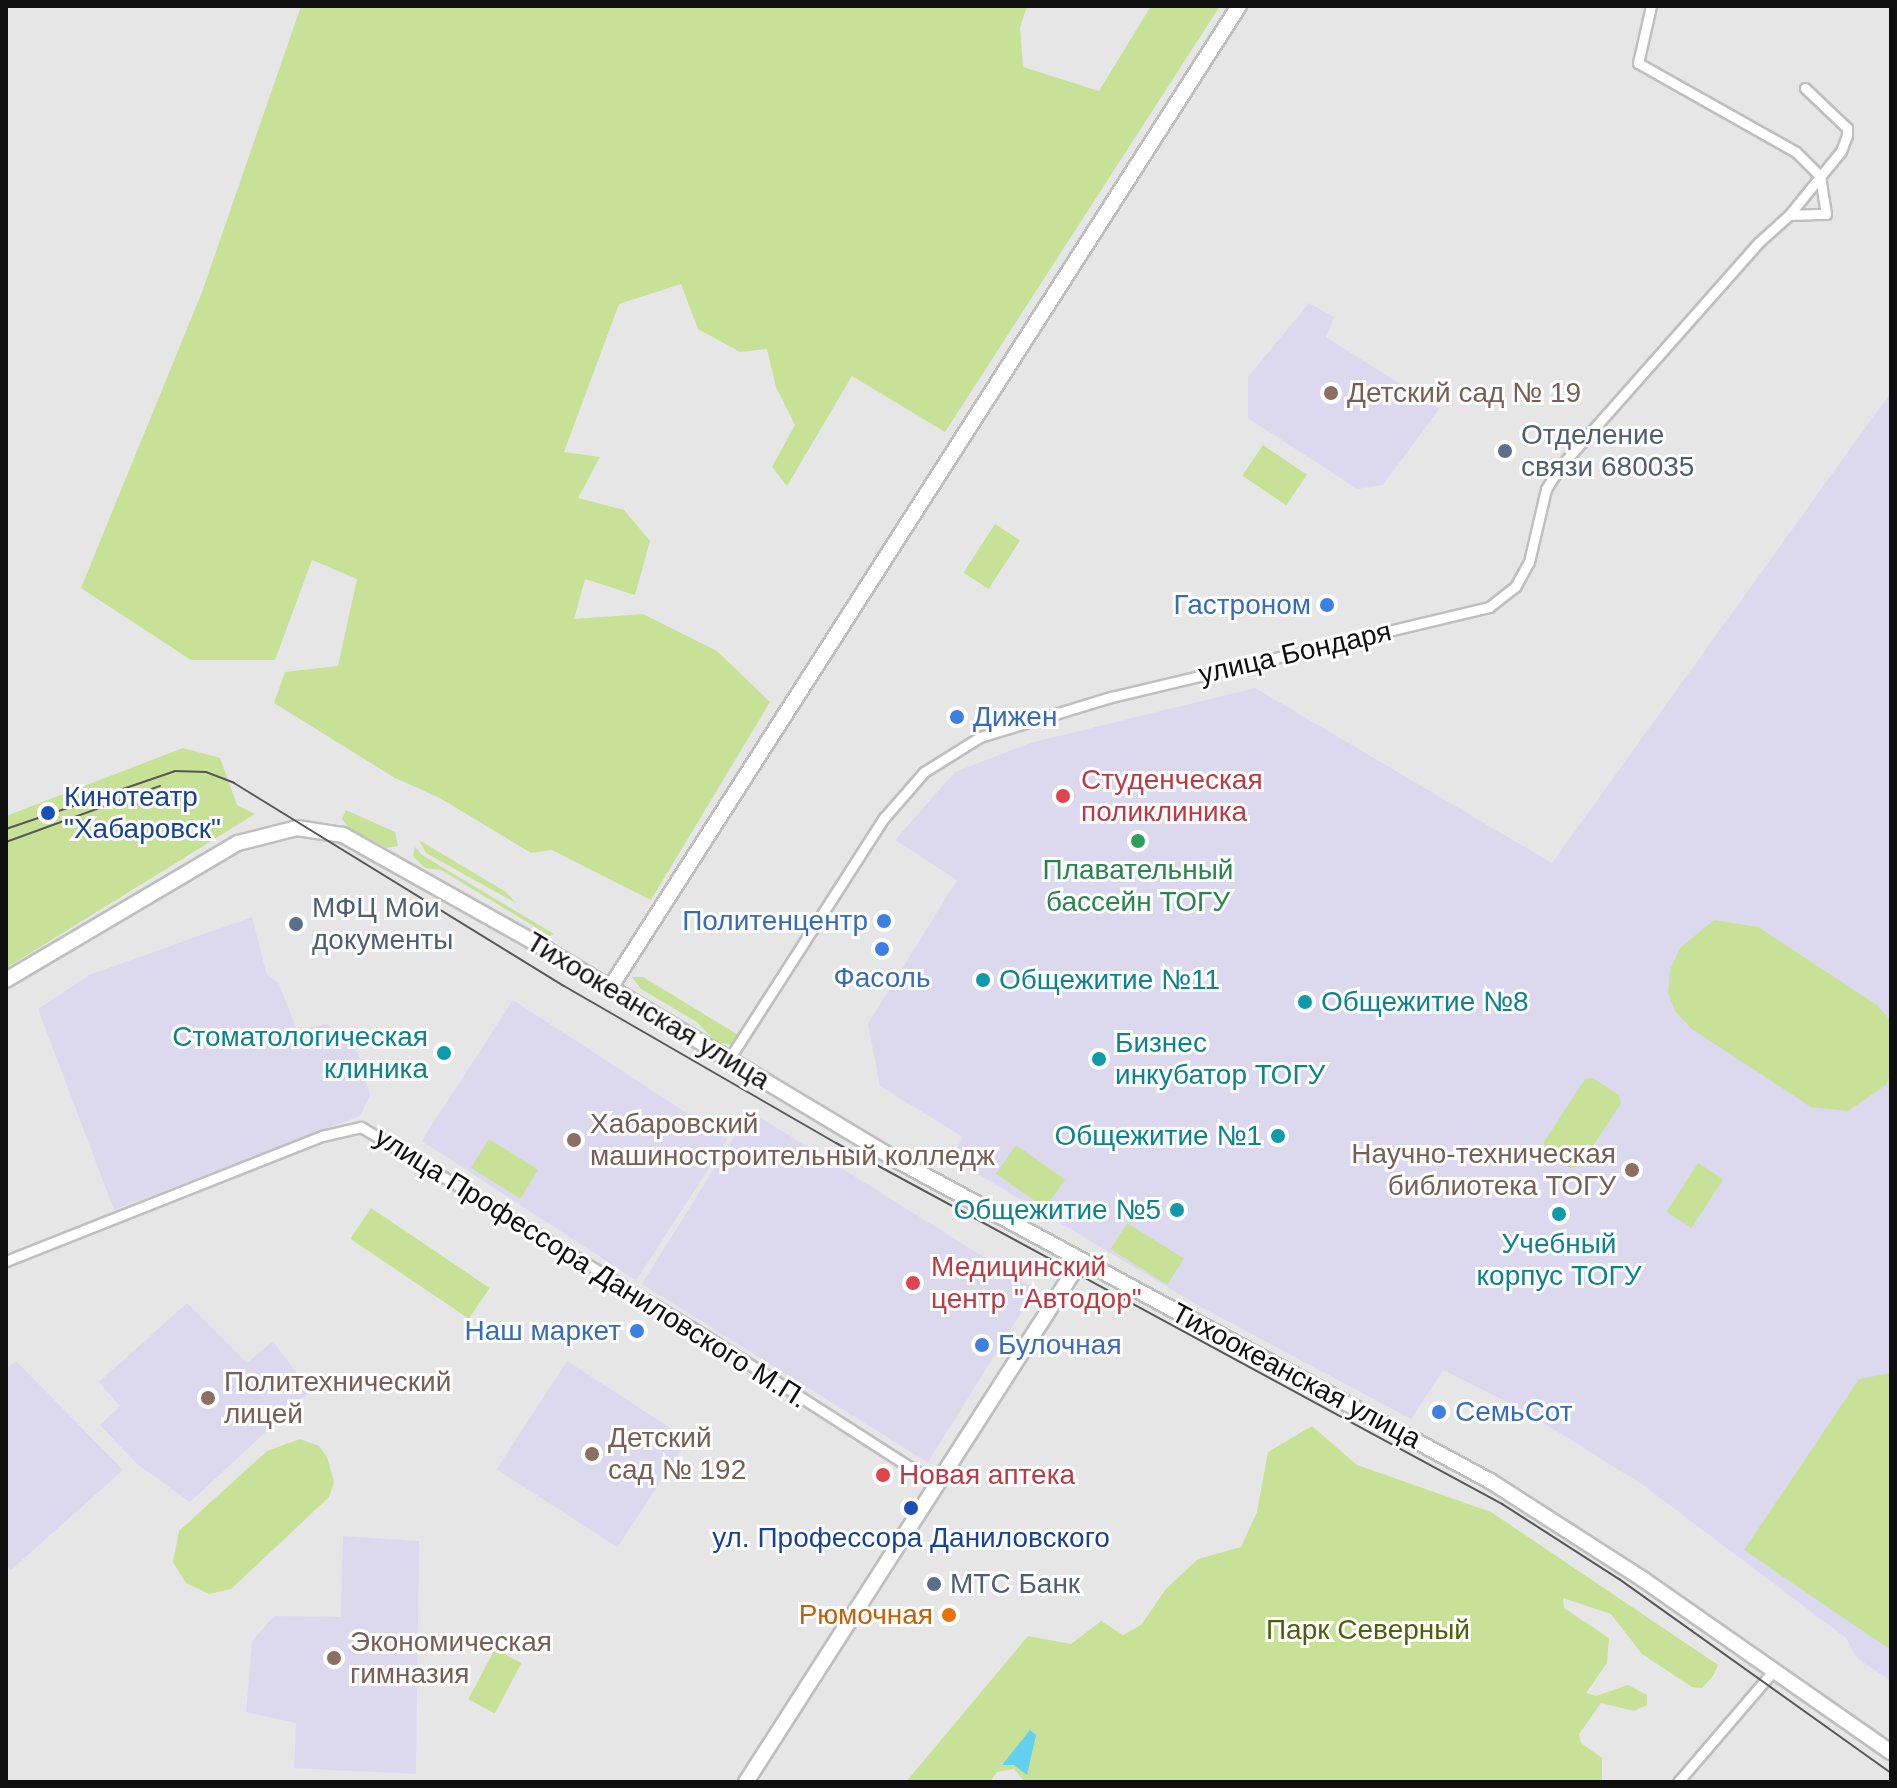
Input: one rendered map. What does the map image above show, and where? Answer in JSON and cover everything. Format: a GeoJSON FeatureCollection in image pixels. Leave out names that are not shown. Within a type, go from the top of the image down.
{"type":"FeatureCollection","features":[{"type":"Feature","properties":{"kind":"main road"},"geometry":{"type":"LineString","coordinates":[[610,988],[1239,6]]}},
{"type":"Feature","properties":{"kind":"main road","name":"Тихоокеанская улица"},"geometry":{"type":"LineString","coordinates":[[6,980],[212,856],[262,834],[297,828],[330,832],[360,843],[900,1162],[1490,1481],[1774,1670],[1891,1752]]}},
{"type":"Feature","properties":{"kind":"main road"},"geometry":{"type":"LineString","coordinates":[[746,1782],[1081,1260]]}},
{"type":"Feature","properties":{"kind":"street"},"geometry":{"type":"LineString","coordinates":[[1651,6],[1638,63],[1796,152],[1820,176],[1826,214],[1789,215]]}},
{"type":"Feature","properties":{"kind":"street","name":"улица Бондаря"},"geometry":{"type":"LineString","coordinates":[[729,1059],[884,818],[924,772],[980,737],[1111,697],[1489,607],[1508,595],[1529,562],[1546,489],[1559,468],[1721,283],[1789,215],[1841,151],[1847,128],[1805,88]]}},
{"type":"Feature","properties":{"kind":"street","name":"улица Профессора Даниловского М.П."},"geometry":{"type":"LineString","coordinates":[[6,1261],[322,1136],[361,1127],[690,1326],[938,1485]]}},
{"type":"Feature","properties":{"kind":"street"},"geometry":{"type":"LineString","coordinates":[[1678,1782],[1774,1670]]}},
{"type":"Feature","properties":{"kind":"shaded area","name":"Детский сад № 19"},"geometry":{"type":"Polygon","coordinates":[[[1309,303],[1334,317],[1326,337],[1439,409],[1383,485],[1357,489],[1248,418],[1248,377],[1309,303]]]}},
{"type":"Feature","properties":{"kind":"shaded area"},"geometry":{"type":"Polygon","coordinates":[[[1891,392],[1891,1681],[1857,1658],[1846,1638],[1643,1485],[1523,1410],[1443,1370],[1411,1419],[1201,1307],[951,1158],[963,1137],[880,1086],[868,1024],[957,880],[895,840],[955,772],[1030,743],[1255,688],[1552,863],[1891,392]]]}},
{"type":"Feature","properties":{"kind":"shaded area"},"geometry":{"type":"Polygon","coordinates":[[[252,917],[267,975],[279,984],[297,1030],[326,1024],[354,1041],[370,1095],[360,1116],[114,1210],[38,1009],[89,975],[252,917]]]}},
{"type":"Feature","properties":{"kind":"shaded area","name":"Хабаровский машиностроительный колледж"},"geometry":{"type":"Polygon","coordinates":[[[513,1000],[728,1139],[636,1280],[422,1141],[513,1000]]]}},
{"type":"Feature","properties":{"kind":"shaded area"},"geometry":{"type":"Polygon","coordinates":[[[750,1111],[1036,1290],[928,1463],[642,1284],[750,1111]]]}},
{"type":"Feature","properties":{"kind":"shaded area","name":"Политехнический лицей"},"geometry":{"type":"Polygon","coordinates":[[[187,1303],[247,1363],[273,1341],[310,1391],[190,1502],[137,1464],[100,1425],[120,1406],[99,1382],[187,1303]]]}},
{"type":"Feature","properties":{"kind":"shaded area"},"geometry":{"type":"Polygon","coordinates":[[[16,1361],[123,1470],[11,1570],[6,1565],[6,1369],[16,1361]]]}},
{"type":"Feature","properties":{"kind":"shaded area","name":"Детский сад № 192"},"geometry":{"type":"Polygon","coordinates":[[[567,1361],[688,1439],[618,1548],[497,1469],[567,1361]]]}},
{"type":"Feature","properties":{"kind":"shaded area","name":"Экономическая гимназия"},"geometry":{"type":"Polygon","coordinates":[[[343,1536],[419,1541],[416,1774],[294,1768],[296,1723],[246,1712],[252,1641],[274,1616],[341,1617],[343,1536]]]}},
{"type":"Feature","properties":{"kind":"green space"},"geometry":{"type":"Polygon","coordinates":[[[301,6],[1027,6],[1020,28],[1023,67],[1099,91],[1151,6],[1220,6],[945,432],[852,376],[787,486],[772,467],[795,425],[776,387],[767,349],[740,352],[698,329],[681,284],[619,304],[564,452],[600,457],[578,498],[624,510],[650,541],[635,595],[585,579],[574,619],[643,614],[717,651],[770,702],[651,900],[552,850],[531,853],[440,798],[395,778],[274,703],[285,672],[338,666],[357,579],[312,560],[275,660],[191,660],[81,588],[202,292],[301,6]]]}},
{"type":"Feature","properties":{"kind":"green space"},"geometry":{"type":"Polygon","coordinates":[[[1263,445],[1307,475],[1286,505],[1242,476],[1263,445]]]}},
{"type":"Feature","properties":{"kind":"green space"},"geometry":{"type":"Polygon","coordinates":[[[995,524],[1020,540],[989,589],[963,573],[995,524]]]}},
{"type":"Feature","properties":{"kind":"green space"},"geometry":{"type":"Polygon","coordinates":[[[183,748],[220,758],[237,805],[255,814],[6,968],[6,816],[183,748]]]}},
{"type":"Feature","properties":{"kind":"green space"},"geometry":{"type":"Polygon","coordinates":[[[346,810],[395,832],[398,846],[386,848],[349,828],[342,819],[346,810]]]}},
{"type":"Feature","properties":{"kind":"green space"},"geometry":{"type":"Polygon","coordinates":[[[419,840],[506,892],[516,903],[426,853],[419,840]]]}},
{"type":"Feature","properties":{"kind":"green space"},"geometry":{"type":"Polygon","coordinates":[[[415,847],[422,855],[554,934],[550,936],[441,870],[425,868],[413,856],[415,847]]]}},
{"type":"Feature","properties":{"kind":"green space"},"geometry":{"type":"Polygon","coordinates":[[[1714,920],[1758,927],[1877,1005],[1891,1021],[1891,1073],[1886,1085],[1848,1111],[1811,1107],[1692,1029],[1675,1011],[1668,993],[1670,970],[1680,948],[1714,920]]]}},
{"type":"Feature","properties":{"kind":"green space"},"geometry":{"type":"Polygon","coordinates":[[[632,977],[643,977],[740,1036],[733,1045],[716,1042],[697,1022],[641,989],[632,977]]]}},
{"type":"Feature","properties":{"kind":"green space"},"geometry":{"type":"Polygon","coordinates":[[[1593,1078],[1619,1095],[1621,1103],[1580,1166],[1571,1168],[1546,1152],[1544,1142],[1585,1079],[1593,1078]]]}},
{"type":"Feature","properties":{"kind":"green space"},"geometry":{"type":"Polygon","coordinates":[[[489,1139],[538,1170],[520,1199],[471,1168],[489,1139]]]}},
{"type":"Feature","properties":{"kind":"green space"},"geometry":{"type":"Polygon","coordinates":[[[1016,1145],[1065,1179],[1045,1208],[996,1174],[1016,1145]]]}},
{"type":"Feature","properties":{"kind":"green space"},"geometry":{"type":"Polygon","coordinates":[[[1698,1163],[1723,1179],[1692,1228],[1666,1212],[1698,1163]]]}},
{"type":"Feature","properties":{"kind":"green space"},"geometry":{"type":"Polygon","coordinates":[[[371,1208],[490,1288],[469,1319],[350,1239],[371,1208]]]}},
{"type":"Feature","properties":{"kind":"green space"},"geometry":{"type":"Polygon","coordinates":[[[1127,1223],[1184,1259],[1167,1285],[1111,1249],[1127,1223]]]}},
{"type":"Feature","properties":{"kind":"green space"},"geometry":{"type":"Polygon","coordinates":[[[1891,1373],[1891,1650],[1744,1550],[1859,1379],[1891,1373]]]}},
{"type":"Feature","properties":{"kind":"green space","name":"Парк Северный"},"geometry":{"type":"Polygon","coordinates":[[[1312,1426],[1357,1465],[1491,1512],[1718,1665],[1713,1676],[1702,1688],[1692,1687],[1642,1654],[1611,1614],[1563,1598],[1564,1608],[1609,1638],[1607,1663],[1586,1693],[1596,1696],[1628,1685],[1647,1695],[1647,1705],[1634,1711],[1601,1703],[1579,1734],[1581,1743],[1602,1758],[1602,1782],[1025,1782],[1014,1769],[997,1772],[990,1782],[906,1782],[1028,1636],[1071,1644],[1101,1621],[1123,1635],[1141,1625],[1166,1589],[1198,1559],[1241,1547],[1257,1512],[1268,1452],[1312,1426]]]}},
{"type":"Feature","properties":{"kind":"green space"},"geometry":{"type":"Polygon","coordinates":[[[300,1439],[319,1446],[327,1457],[334,1482],[329,1497],[231,1589],[209,1594],[186,1583],[173,1562],[179,1531],[267,1451],[300,1439]]]}},
{"type":"Feature","properties":{"kind":"green space"},"geometry":{"type":"Polygon","coordinates":[[[495,1649],[521,1663],[495,1713],[468,1699],[495,1649]]]}},
{"type":"Feature","properties":{"kind":"water"},"geometry":{"type":"Polygon","coordinates":[[[1030,1730],[1036,1735],[1027,1775],[1014,1765],[1002,1765],[1030,1730]]]}},
{"type":"Feature","properties":{"kind":"tram line"},"geometry":{"type":"LineString","coordinates":[[6,829],[175,771],[206,772],[234,783],[564,986],[836,1143],[1502,1504],[1619,1579],[1891,1773]]}},
{"type":"Feature","properties":{"kind":"tram line"},"geometry":{"type":"LineString","coordinates":[[6,842],[160,786]]}},
{"type":"Feature","properties":{"kind":"place","name":"Детский сад № 19"},"geometry":{"type":"Point","coordinates":[1331,393]}},
{"type":"Feature","properties":{"kind":"place","name":"Отделение связи 680035"},"geometry":{"type":"Point","coordinates":[1505,451]}},
{"type":"Feature","properties":{"kind":"place","name":"Гастроном"},"geometry":{"type":"Point","coordinates":[1327,605]}},
{"type":"Feature","properties":{"kind":"place","name":"Дижен"},"geometry":{"type":"Point","coordinates":[957,717]}},
{"type":"Feature","properties":{"kind":"place","name":"Студенческая поликлиника"},"geometry":{"type":"Point","coordinates":[1063,796]}},
{"type":"Feature","properties":{"kind":"place","name":"Кинотеатр \"Хабаровск\""},"geometry":{"type":"Point","coordinates":[48,813]}},
{"type":"Feature","properties":{"kind":"place","name":"Плавательный бассейн ТОГУ"},"geometry":{"type":"Point","coordinates":[1138,841]}},
{"type":"Feature","properties":{"kind":"place","name":"Политенцентр"},"geometry":{"type":"Point","coordinates":[884,921]}},
{"type":"Feature","properties":{"kind":"place","name":"МФЦ Мои документы"},"geometry":{"type":"Point","coordinates":[296,924]}},
{"type":"Feature","properties":{"kind":"place","name":"Фасоль"},"geometry":{"type":"Point","coordinates":[882,949]}},
{"type":"Feature","properties":{"kind":"place","name":"Общежитие №11"},"geometry":{"type":"Point","coordinates":[983,980]}},
{"type":"Feature","properties":{"kind":"place","name":"Общежитие №8"},"geometry":{"type":"Point","coordinates":[1305,1002]}},
{"type":"Feature","properties":{"kind":"place","name":"Стоматологическая клиника"},"geometry":{"type":"Point","coordinates":[444,1053]}},
{"type":"Feature","properties":{"kind":"place","name":"Бизнес инкубатор ТОГУ"},"geometry":{"type":"Point","coordinates":[1099,1059]}},
{"type":"Feature","properties":{"kind":"place","name":"Общежитие №1"},"geometry":{"type":"Point","coordinates":[1278,1136]}},
{"type":"Feature","properties":{"kind":"place","name":"Хабаровский машиностроительный колледж"},"geometry":{"type":"Point","coordinates":[574,1140]}},
{"type":"Feature","properties":{"kind":"place","name":"Научно-техническая библиотека ТОГУ"},"geometry":{"type":"Point","coordinates":[1632,1170]}},
{"type":"Feature","properties":{"kind":"place","name":"Общежитие №5"},"geometry":{"type":"Point","coordinates":[1177,1210]}},
{"type":"Feature","properties":{"kind":"place","name":"Учебный корпус ТОГУ"},"geometry":{"type":"Point","coordinates":[1559,1214]}},
{"type":"Feature","properties":{"kind":"place","name":"Медицинский центр \"Автодор\""},"geometry":{"type":"Point","coordinates":[913,1283]}},
{"type":"Feature","properties":{"kind":"place","name":"Наш маркет"},"geometry":{"type":"Point","coordinates":[637,1331]}},
{"type":"Feature","properties":{"kind":"place","name":"Булочная"},"geometry":{"type":"Point","coordinates":[982,1345]}},
{"type":"Feature","properties":{"kind":"place","name":"Политехнический лицей"},"geometry":{"type":"Point","coordinates":[208,1398]}},
{"type":"Feature","properties":{"kind":"place","name":"СемьСот"},"geometry":{"type":"Point","coordinates":[1439,1412]}},
{"type":"Feature","properties":{"kind":"place","name":"Детский сад № 192"},"geometry":{"type":"Point","coordinates":[592,1454]}},
{"type":"Feature","properties":{"kind":"place","name":"Новая аптека"},"geometry":{"type":"Point","coordinates":[883,1475]}},
{"type":"Feature","properties":{"kind":"place","name":"ул. Профессора Даниловского"},"geometry":{"type":"Point","coordinates":[911,1508]}},
{"type":"Feature","properties":{"kind":"place","name":"МТС Банк"},"geometry":{"type":"Point","coordinates":[934,1584]}},
{"type":"Feature","properties":{"kind":"place","name":"Рюмочная"},"geometry":{"type":"Point","coordinates":[949,1615]}},
{"type":"Feature","properties":{"kind":"place","name":"Экономическая гимназия"},"geometry":{"type":"Point","coordinates":[334,1658]}}]}
